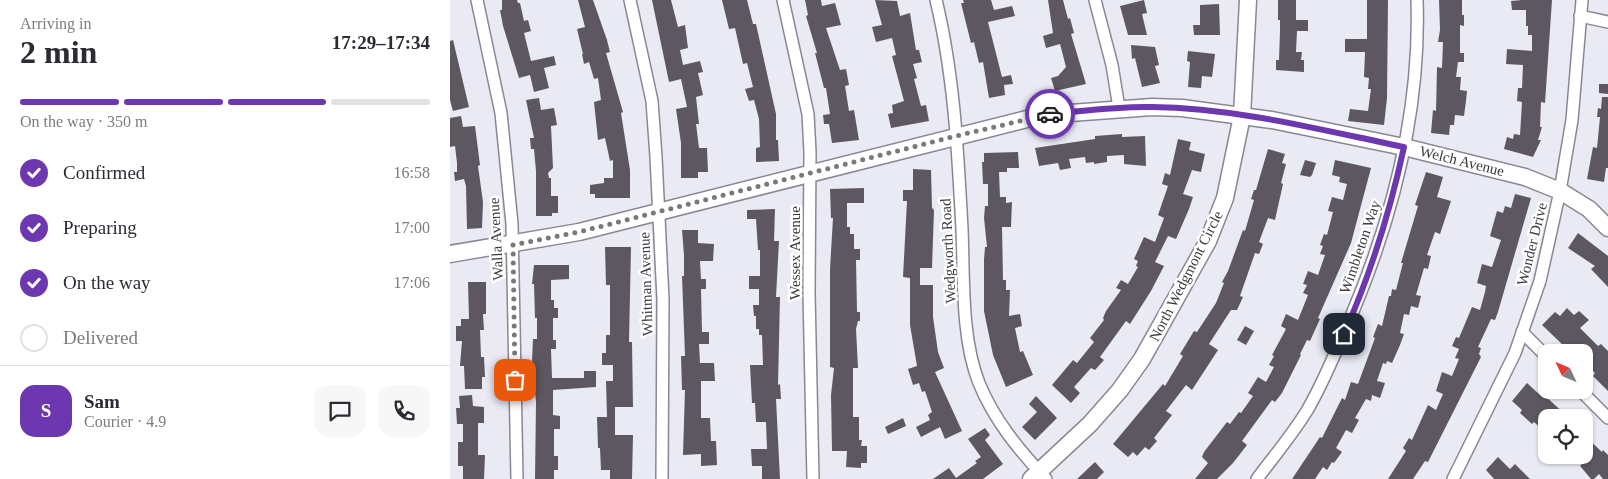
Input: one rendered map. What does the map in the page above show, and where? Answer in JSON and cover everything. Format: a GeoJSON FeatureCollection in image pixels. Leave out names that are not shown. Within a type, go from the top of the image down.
{"type":"FeatureCollection","features":[{"type":"Feature","properties":{"kind":"street","name":"Walla Avenue"},"geometry":{"type":"LineString","coordinates":[[477,0],[501,114],[513,245],[516,479]]}},
{"type":"Feature","properties":{"kind":"street","name":"Whitman Avenue"},"geometry":{"type":"LineString","coordinates":[[630,0],[652,102],[663,299],[662,479]]}},
{"type":"Feature","properties":{"kind":"street","name":"Wessex Avenue"},"geometry":{"type":"LineString","coordinates":[[783,0],[808,114],[813,479]]}},
{"type":"Feature","properties":{"kind":"street","name":"Wedgworth Road"},"geometry":{"type":"LineString","coordinates":[[936,0],[952,91],[965,302],[971,351],[979,382],[992,410],[1039,477]]}},
{"type":"Feature","properties":{"kind":"street"},"geometry":{"type":"LineString","coordinates":[[1095,0],[1112,65],[1119,108]]}},
{"type":"Feature","properties":{"kind":"street","name":"North Wedgmont Circle"},"geometry":{"type":"LineString","coordinates":[[1039,477],[1120,390],[1142,359],[1208,241],[1225,198],[1242,116],[1248,0]]}},
{"type":"Feature","properties":{"kind":"street","name":"Wimbleton Way"},"geometry":{"type":"LineString","coordinates":[[1257,479],[1308,408],[1364,287],[1391,204],[1404,147],[1414,73],[1417,0]]}},
{"type":"Feature","properties":{"kind":"street","name":"Wonder Drive"},"geometry":{"type":"LineString","coordinates":[[1458,477],[1515,353],[1540,281],[1560,191],[1572,120],[1582,0]]}},
{"type":"Feature","properties":{"kind":"street"},"geometry":{"type":"LineString","coordinates":[[1580,16],[1608,22]]}},
{"type":"Feature","properties":{"kind":"street","name":"Welch Avenue"},"geometry":{"type":"LineString","coordinates":[[450,254],[513,245],[579,232],[810,172],[1043,115],[1119,108],[1182,108],[1272,120],[1404,147],[1525,177],[1560,191],[1589,209],[1608,228]]}},
{"type":"Feature","properties":{"kind":"street"},"geometry":{"type":"LineString","coordinates":[[1522,332],[1538,348]]}},
{"type":"Feature","properties":{"kind":"street"},"geometry":{"type":"LineString","coordinates":[[1589,399],[1608,418]]}},
{"type":"Feature","properties":{"kind":"building"},"geometry":{"type":"Polygon","coordinates":[[[502,0],[517,0],[520,3],[524,21],[528,20],[531,31],[524,33],[531,61],[554,56],[556,65],[544,68],[549,88],[534,92],[530,75],[519,78],[503,26],[500,10],[502,10],[502,0]]]}},
{"type":"Feature","properties":{"kind":"building"},"geometry":{"type":"Polygon","coordinates":[[[578,0],[593,0],[607,40],[610,52],[606,53],[623,112],[621,113],[630,170],[630,198],[595,198],[595,194],[590,194],[590,185],[604,183],[604,178],[613,178],[613,160],[610,161],[605,138],[598,140],[594,102],[601,100],[598,78],[594,79],[589,62],[584,64],[577,29],[585,27],[578,0]]]}},
{"type":"Feature","properties":{"kind":"building"},"geometry":{"type":"Polygon","coordinates":[[[652,0],[671,0],[678,27],[685,25],[688,48],[680,50],[683,65],[700,61],[703,72],[698,73],[703,95],[696,97],[699,124],[696,124],[699,148],[707,148],[708,172],[698,172],[698,178],[681,178],[681,143],[676,109],[687,107],[681,79],[669,82],[652,0]]]}},
{"type":"Feature","properties":{"kind":"building"},"geometry":{"type":"Polygon","coordinates":[[[722,0],[747,0],[753,24],[756,24],[776,114],[776,140],[778,140],[779,161],[756,162],[756,148],[760,147],[759,119],[754,100],[749,101],[745,89],[753,87],[747,63],[743,64],[735,28],[729,29],[722,0]]]}},
{"type":"Feature","properties":{"kind":"building"},"geometry":{"type":"Polygon","coordinates":[[[805,0],[821,0],[822,6],[835,3],[841,25],[826,28],[840,70],[846,69],[849,85],[845,86],[849,111],[854,110],[859,140],[832,143],[829,124],[824,124],[823,115],[830,114],[826,88],[824,88],[815,53],[817,53],[806,16],[808,15],[805,0]]]}},
{"type":"Feature","properties":{"kind":"building"},"geometry":{"type":"Polygon","coordinates":[[[875,0],[897,1],[900,16],[910,13],[916,50],[919,50],[922,62],[913,64],[917,78],[914,79],[921,106],[926,105],[929,121],[891,128],[888,114],[893,113],[892,105],[904,101],[892,56],[896,55],[892,38],[876,42],[872,27],[882,25],[875,0]]]}},
{"type":"Feature","properties":{"kind":"building"},"geometry":{"type":"Polygon","coordinates":[[[963,0],[991,0],[994,10],[1012,6],[1015,16],[988,22],[1002,77],[1011,75],[1013,84],[1004,85],[1005,95],[989,98],[983,62],[979,63],[974,42],[971,43],[961,3],[964,3],[963,0]]]}},
{"type":"Feature","properties":{"kind":"building"},"geometry":{"type":"Polygon","coordinates":[[[1048,0],[1063,0],[1068,19],[1070,18],[1074,33],[1071,34],[1086,84],[1055,91],[1051,78],[1058,76],[1066,67],[1060,44],[1046,48],[1043,36],[1053,33],[1048,0]]]}},
{"type":"Feature","properties":{"kind":"building"},"geometry":{"type":"Polygon","coordinates":[[[1144,0],[1147,13],[1142,14],[1147,35],[1128,35],[1120,6],[1144,0]]]}},
{"type":"Feature","properties":{"kind":"building"},"geometry":{"type":"Polygon","coordinates":[[[1278,0],[1296,0],[1296,20],[1308,20],[1308,31],[1297,31],[1296,52],[1302,52],[1301,60],[1304,60],[1304,72],[1276,70],[1276,60],[1279,60],[1280,31],[1278,0]]]}},
{"type":"Feature","properties":{"kind":"building"},"geometry":{"type":"Polygon","coordinates":[[[1367,0],[1388,0],[1387,98],[1384,125],[1348,121],[1350,109],[1368,111],[1371,89],[1368,89],[1369,78],[1364,77],[1365,52],[1345,52],[1345,39],[1367,39],[1367,0]]]}},
{"type":"Feature","properties":{"kind":"building"},"geometry":{"type":"Polygon","coordinates":[[[1439,0],[1462,0],[1462,15],[1464,15],[1464,26],[1460,25],[1460,53],[1464,53],[1464,62],[1458,62],[1456,77],[1461,77],[1460,90],[1467,91],[1466,101],[1464,116],[1455,115],[1454,125],[1450,125],[1449,135],[1431,133],[1433,110],[1436,111],[1437,67],[1442,68],[1443,42],[1438,42],[1440,30],[1439,0]]]}},
{"type":"Feature","properties":{"kind":"building"},"geometry":{"type":"Polygon","coordinates":[[[1552,0],[1545,103],[1541,102],[1540,127],[1542,127],[1538,140],[1541,140],[1533,157],[1504,149],[1507,137],[1513,139],[1514,134],[1520,135],[1522,102],[1517,101],[1518,88],[1522,88],[1523,65],[1506,64],[1507,49],[1532,51],[1532,35],[1528,35],[1528,26],[1526,26],[1526,10],[1512,10],[1511,1],[1552,0]]]}},
{"type":"Feature","properties":{"kind":"building"},"geometry":{"type":"Polygon","coordinates":[[[1219,4],[1220,35],[1194,35],[1193,25],[1200,25],[1200,5],[1219,4]]]}},
{"type":"Feature","properties":{"kind":"building"},"geometry":{"type":"Polygon","coordinates":[[[453,40],[469,107],[453,111],[450,100],[450,41],[453,40]]]}},
{"type":"Feature","properties":{"kind":"building"},"geometry":{"type":"Polygon","coordinates":[[[1131,45],[1155,47],[1159,65],[1155,66],[1160,83],[1142,87],[1135,58],[1132,59],[1131,45]]]}},
{"type":"Feature","properties":{"kind":"building"},"geometry":{"type":"Polygon","coordinates":[[[1188,51],[1215,54],[1212,77],[1202,76],[1201,88],[1188,87],[1190,62],[1187,61],[1188,51]]]}},
{"type":"Feature","properties":{"kind":"building"},"geometry":{"type":"Polygon","coordinates":[[[1599,84],[1608,84],[1608,94],[1599,93],[1599,84]]]}},
{"type":"Feature","properties":{"kind":"building"},"geometry":{"type":"Polygon","coordinates":[[[1602,97],[1608,97],[1608,168],[1606,168],[1604,182],[1587,179],[1593,147],[1597,148],[1600,117],[1597,117],[1598,108],[1601,109],[1602,97]]]}},
{"type":"Feature","properties":{"kind":"building"},"geometry":{"type":"Polygon","coordinates":[[[539,98],[541,110],[554,108],[557,125],[551,126],[553,168],[548,173],[549,178],[551,178],[551,196],[558,196],[558,213],[552,213],[552,216],[536,216],[536,171],[534,149],[531,149],[530,138],[534,138],[526,100],[539,98]]]}},
{"type":"Feature","properties":{"kind":"building"},"geometry":{"type":"Polygon","coordinates":[[[461,116],[463,127],[475,126],[483,202],[482,228],[467,229],[466,186],[464,179],[455,181],[454,172],[457,172],[457,163],[455,146],[450,147],[450,118],[461,116]]]}},
{"type":"Feature","properties":{"kind":"building"},"geometry":{"type":"Polygon","coordinates":[[[1122,134],[1122,137],[1145,136],[1146,166],[1124,164],[1124,155],[1107,156],[1107,162],[1094,164],[1094,162],[1086,163],[1085,157],[1069,159],[1071,168],[1060,170],[1058,163],[1039,166],[1035,148],[1095,139],[1095,136],[1122,134]]]}},
{"type":"Feature","properties":{"kind":"building"},"geometry":{"type":"Polygon","coordinates":[[[1178,139],[1191,142],[1189,150],[1205,154],[1201,172],[1192,170],[1183,194],[1193,197],[1189,209],[1176,239],[1168,236],[1155,262],[1164,266],[1151,291],[1130,324],[1126,321],[1100,357],[1104,360],[1095,370],[1091,368],[1074,387],[1080,393],[1071,403],[1052,385],[1073,360],[1077,363],[1094,342],[1090,338],[1104,320],[1106,311],[1121,290],[1116,288],[1121,280],[1128,284],[1138,267],[1136,266],[1138,261],[1134,259],[1144,237],[1155,242],[1164,218],[1158,215],[1168,186],[1162,184],[1165,173],[1170,175],[1178,139]]]}},
{"type":"Feature","properties":{"kind":"building"},"geometry":{"type":"Polygon","coordinates":[[[1268,149],[1285,154],[1282,163],[1286,164],[1281,183],[1283,184],[1275,220],[1268,218],[1259,242],[1263,244],[1259,254],[1255,253],[1240,296],[1243,297],[1237,310],[1231,310],[1209,344],[1218,350],[1192,390],[1186,385],[1166,411],[1172,415],[1154,438],[1157,441],[1149,450],[1145,447],[1137,456],[1133,452],[1128,457],[1113,444],[1163,384],[1165,386],[1183,356],[1180,354],[1194,331],[1197,332],[1216,303],[1224,283],[1222,282],[1243,230],[1245,231],[1254,200],[1251,199],[1254,190],[1256,190],[1268,149]]]}},
{"type":"Feature","properties":{"kind":"building"},"geometry":{"type":"Polygon","coordinates":[[[1018,152],[1019,168],[1007,168],[1007,172],[999,172],[1000,197],[1006,197],[1006,203],[1012,202],[1011,227],[1002,227],[1003,280],[1006,280],[1006,290],[1010,290],[1009,316],[1020,314],[1022,326],[1015,328],[1020,352],[1023,351],[1033,375],[1006,387],[993,355],[984,311],[984,260],[985,247],[987,247],[984,218],[985,206],[988,206],[988,184],[983,184],[982,162],[984,162],[984,153],[1018,152]]]}},
{"type":"Feature","properties":{"kind":"building"},"geometry":{"type":"Polygon","coordinates":[[[1305,160],[1316,163],[1310,177],[1300,175],[1305,160]]]}},
{"type":"Feature","properties":{"kind":"building"},"geometry":{"type":"Polygon","coordinates":[[[1335,160],[1371,168],[1351,243],[1318,318],[1320,319],[1310,341],[1307,340],[1282,393],[1275,402],[1272,400],[1242,441],[1247,445],[1233,463],[1217,479],[1195,479],[1208,463],[1202,457],[1204,452],[1227,422],[1230,424],[1239,412],[1241,413],[1253,396],[1248,393],[1258,377],[1266,382],[1274,367],[1269,365],[1274,356],[1272,355],[1286,329],[1281,326],[1286,314],[1298,320],[1308,295],[1303,293],[1307,285],[1303,284],[1308,271],[1318,275],[1325,255],[1320,254],[1323,246],[1320,245],[1324,234],[1327,235],[1333,212],[1328,211],[1332,197],[1343,200],[1347,184],[1339,182],[1340,177],[1332,175],[1335,160]]]}},
{"type":"Feature","properties":{"kind":"building"},"geometry":{"type":"Polygon","coordinates":[[[913,169],[931,170],[932,208],[934,210],[932,268],[920,268],[920,285],[933,285],[933,317],[938,352],[944,368],[935,372],[962,431],[945,439],[940,427],[921,437],[916,427],[930,420],[928,415],[932,412],[925,391],[922,392],[919,383],[913,385],[908,369],[917,366],[910,325],[910,278],[903,277],[907,201],[903,201],[903,190],[913,190],[913,169]]]}},
{"type":"Feature","properties":{"kind":"building"},"geometry":{"type":"Polygon","coordinates":[[[1426,172],[1443,177],[1437,197],[1451,201],[1440,234],[1435,232],[1427,255],[1431,256],[1428,269],[1424,268],[1416,295],[1421,296],[1418,308],[1411,306],[1409,315],[1404,314],[1400,333],[1404,334],[1400,345],[1392,363],[1387,361],[1386,364],[1383,363],[1377,381],[1385,383],[1380,398],[1372,395],[1371,401],[1366,399],[1355,418],[1359,420],[1352,433],[1346,430],[1336,448],[1342,452],[1327,470],[1323,467],[1315,479],[1292,479],[1320,437],[1322,438],[1342,398],[1345,400],[1351,382],[1358,384],[1375,338],[1373,337],[1378,324],[1382,326],[1389,296],[1391,296],[1392,289],[1396,290],[1403,263],[1401,263],[1418,206],[1415,205],[1426,172]]]}},
{"type":"Feature","properties":{"kind":"building"},"geometry":{"type":"Polygon","coordinates":[[[864,188],[864,203],[847,203],[847,227],[850,227],[850,234],[854,234],[854,249],[860,249],[860,260],[856,260],[857,312],[860,312],[860,321],[858,321],[856,329],[858,368],[853,368],[853,417],[859,417],[859,440],[862,440],[861,446],[867,446],[867,463],[861,463],[861,468],[846,467],[847,451],[832,451],[831,395],[834,368],[830,367],[830,269],[833,218],[831,218],[830,189],[864,188]]]}},
{"type":"Feature","properties":{"kind":"building"},"geometry":{"type":"Polygon","coordinates":[[[1515,194],[1531,198],[1498,312],[1495,320],[1491,319],[1478,347],[1481,348],[1479,354],[1481,357],[1428,462],[1425,461],[1413,479],[1388,479],[1406,451],[1403,448],[1409,438],[1412,440],[1428,405],[1436,410],[1443,394],[1436,391],[1442,372],[1452,376],[1459,359],[1455,358],[1459,349],[1452,346],[1456,337],[1459,338],[1472,307],[1480,310],[1486,286],[1477,283],[1482,264],[1492,267],[1501,240],[1490,236],[1497,211],[1503,213],[1505,206],[1511,208],[1515,194]]]}},
{"type":"Feature","properties":{"kind":"building"},"geometry":{"type":"Polygon","coordinates":[[[775,209],[774,241],[779,241],[776,297],[780,297],[778,385],[780,384],[781,399],[776,399],[780,479],[762,479],[762,466],[752,466],[751,449],[767,449],[766,422],[756,422],[755,403],[752,403],[750,365],[763,365],[762,335],[759,335],[759,329],[756,329],[756,316],[754,316],[753,305],[759,305],[759,289],[749,289],[749,276],[760,276],[760,250],[758,250],[756,219],[747,219],[747,210],[775,209]]]}},
{"type":"Feature","properties":{"kind":"building"},"geometry":{"type":"Polygon","coordinates":[[[682,230],[698,230],[698,243],[714,244],[713,261],[700,261],[701,279],[706,279],[706,289],[701,289],[702,332],[709,332],[709,344],[699,344],[700,363],[714,363],[715,381],[701,381],[701,418],[710,418],[711,441],[716,441],[717,465],[701,466],[701,454],[683,455],[685,390],[682,390],[681,356],[685,356],[682,230]]]}},
{"type":"Feature","properties":{"kind":"building"},"geometry":{"type":"Polygon","coordinates":[[[1578,233],[1608,256],[1608,287],[1591,269],[1595,266],[1568,248],[1578,233]]]}},
{"type":"Feature","properties":{"kind":"building"},"geometry":{"type":"Polygon","coordinates":[[[605,247],[631,247],[629,342],[632,342],[633,407],[615,407],[615,435],[633,435],[632,479],[610,479],[610,470],[601,470],[600,448],[598,448],[597,417],[607,417],[606,381],[613,381],[613,365],[602,365],[602,353],[606,353],[606,335],[610,335],[610,285],[606,285],[605,247]]]}},
{"type":"Feature","properties":{"kind":"building"},"geometry":{"type":"Polygon","coordinates":[[[534,265],[569,265],[569,279],[551,280],[551,300],[554,300],[554,308],[558,308],[558,318],[553,318],[553,340],[556,340],[556,349],[551,349],[552,378],[584,378],[584,371],[596,371],[596,387],[553,390],[553,415],[560,416],[560,429],[554,429],[554,456],[558,456],[558,470],[554,470],[554,479],[535,479],[536,402],[532,361],[533,339],[537,339],[537,318],[535,318],[534,284],[532,284],[534,265]]]}},
{"type":"Feature","properties":{"kind":"building"},"geometry":{"type":"Polygon","coordinates":[[[468,282],[486,282],[486,314],[483,314],[484,330],[480,330],[481,357],[484,357],[485,377],[482,377],[482,389],[465,389],[464,366],[460,366],[462,341],[456,341],[456,326],[461,326],[461,319],[469,319],[468,282]]]}},
{"type":"Feature","properties":{"kind":"building"},"geometry":{"type":"Polygon","coordinates":[[[1567,308],[1574,315],[1579,311],[1589,320],[1580,328],[1598,346],[1601,344],[1608,351],[1608,391],[1593,376],[1595,373],[1593,371],[1593,344],[1562,344],[1542,325],[1555,312],[1560,316],[1567,308]]]}},
{"type":"Feature","properties":{"kind":"building"},"geometry":{"type":"Polygon","coordinates":[[[1245,326],[1254,331],[1246,345],[1237,340],[1245,326]]]}},
{"type":"Feature","properties":{"kind":"building"},"geometry":{"type":"Polygon","coordinates":[[[1527,383],[1538,393],[1538,399],[1548,399],[1559,409],[1538,409],[1538,426],[1534,422],[1532,424],[1520,413],[1522,410],[1512,401],[1527,383]]]}},
{"type":"Feature","properties":{"kind":"building"},"geometry":{"type":"Polygon","coordinates":[[[472,395],[473,406],[484,407],[484,423],[478,423],[478,455],[485,455],[484,479],[463,479],[463,466],[458,466],[458,442],[463,442],[463,424],[457,424],[456,408],[460,408],[459,396],[472,395]]]}},
{"type":"Feature","properties":{"kind":"building"},"geometry":{"type":"Polygon","coordinates":[[[1036,396],[1057,418],[1035,440],[1022,427],[1037,412],[1029,404],[1036,396]]]}},
{"type":"Feature","properties":{"kind":"building"},"geometry":{"type":"Polygon","coordinates":[[[903,418],[906,426],[888,434],[885,427],[903,418]]]}},
{"type":"Feature","properties":{"kind":"building"},"geometry":{"type":"Polygon","coordinates":[[[985,428],[990,435],[985,440],[1003,464],[983,479],[933,479],[949,468],[956,478],[977,463],[975,461],[981,457],[968,439],[985,428]]]}},
{"type":"Feature","properties":{"kind":"building"},"geometry":{"type":"Polygon","coordinates":[[[1593,444],[1608,455],[1608,479],[1603,479],[1599,474],[1594,479],[1591,479],[1580,466],[1582,464],[1593,464],[1593,444]]]}},
{"type":"Feature","properties":{"kind":"building"},"geometry":{"type":"Polygon","coordinates":[[[1498,457],[1510,469],[1515,464],[1530,479],[1494,479],[1486,470],[1498,457]]]}},
{"type":"Feature","properties":{"kind":"building"},"geometry":{"type":"Polygon","coordinates":[[[1095,462],[1104,472],[1097,479],[1077,479],[1095,462]]]}},
{"type":"Feature","properties":{"kind":"way so far"},"geometry":{"type":"LineString","coordinates":[[515,380],[513,245],[579,232],[810,172],[1050,114]]}},
{"type":"Feature","properties":{"kind":"route"},"geometry":{"type":"LineString","coordinates":[[1050,114],[1119,108],[1182,108],[1272,120],[1404,147],[1391,204],[1364,287],[1344,334]]}}]}
